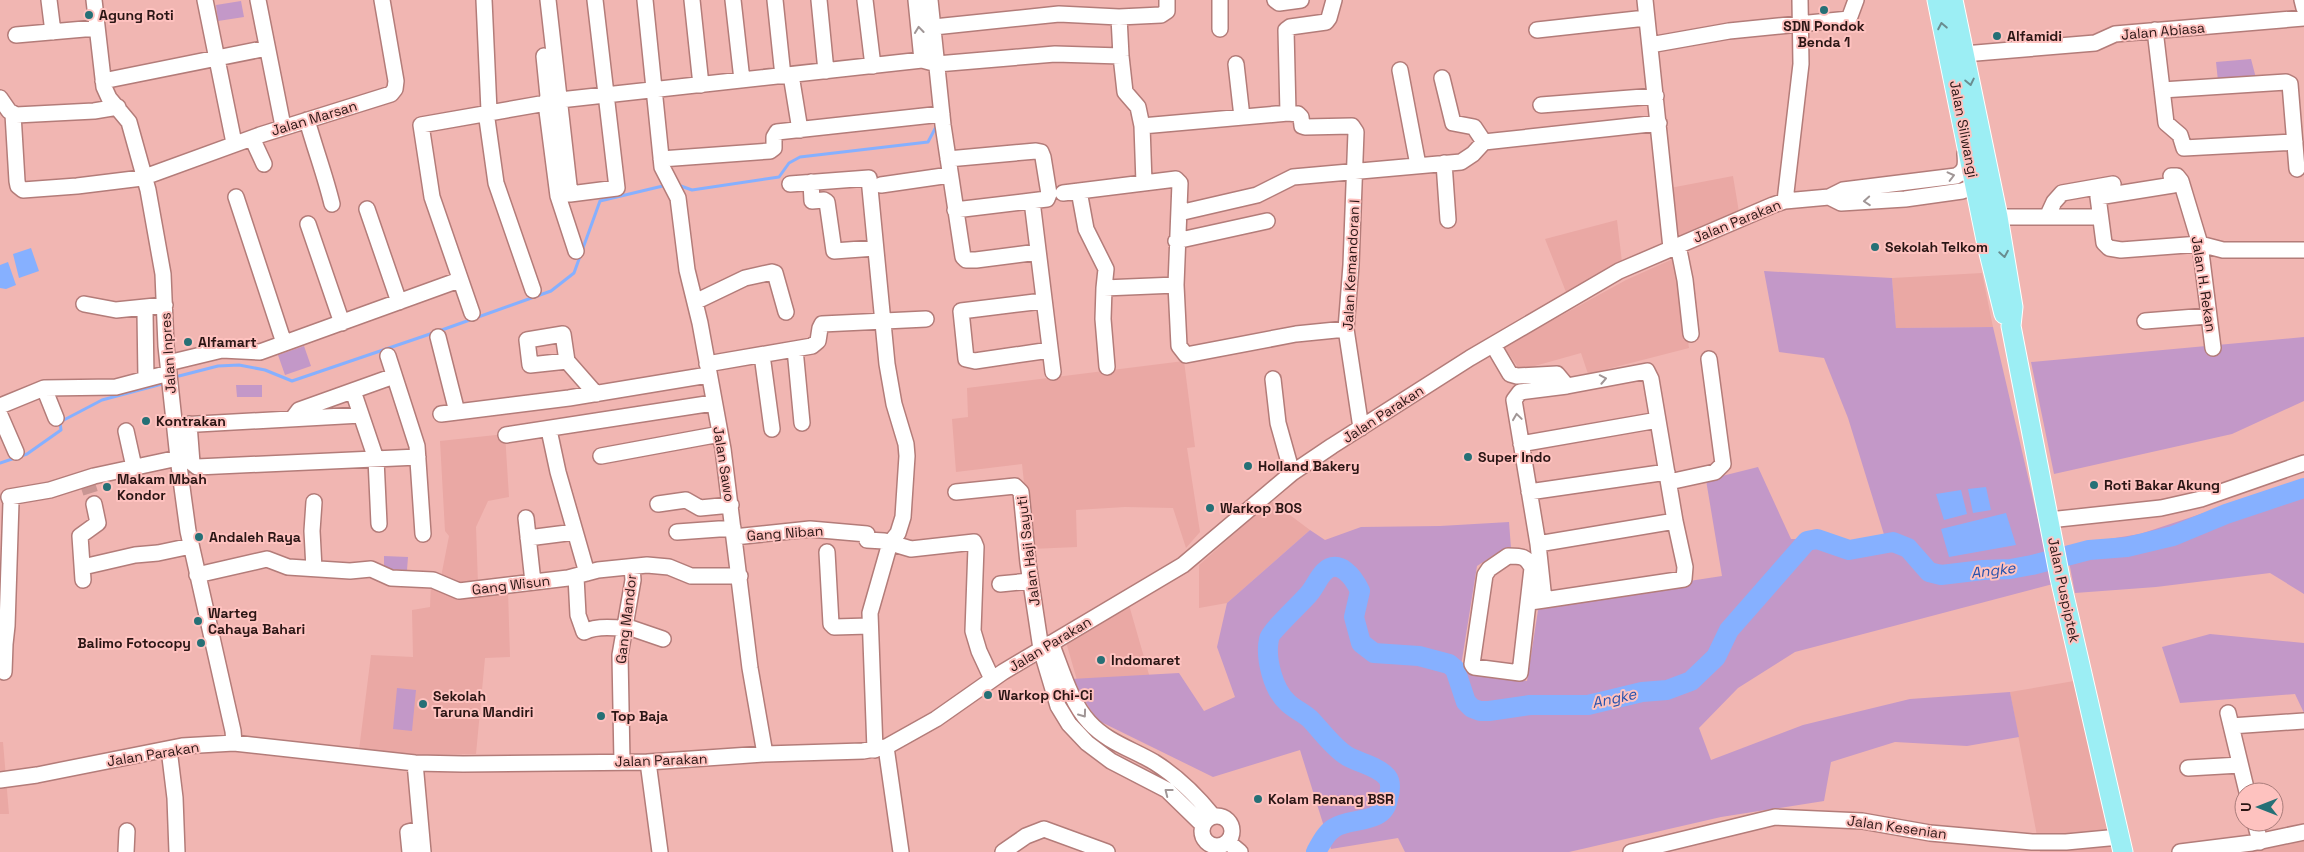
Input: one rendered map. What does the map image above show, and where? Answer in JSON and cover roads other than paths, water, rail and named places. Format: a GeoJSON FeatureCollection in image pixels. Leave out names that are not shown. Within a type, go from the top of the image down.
{"type":"FeatureCollection","features":[{"type":"Feature","properties":{"kind":"main road","name":"Jalan Siliwangi"},"geometry":{"type":"LineString","coordinates":[[1937,0],[1975,186]]}},
{"type":"Feature","properties":{"kind":"main road","name":"Jalan Siliwangi"},"geometry":{"type":"LineString","coordinates":[[1952,0],[1988,172]]}},
{"type":"Feature","properties":{"kind":"main road","name":"Jalan Puspiptek"},"geometry":{"type":"LineString","coordinates":[[1988,172],[2014,307],[2012,326],[2060,578],[2121,845]]}},
{"type":"Feature","properties":{"kind":"main road","name":"Jalan Puspiptek"},"geometry":{"type":"LineString","coordinates":[[1975,186],[2002,310],[2012,326]]}},
{"type":"Feature","properties":{"kind":"street"},"geometry":{"type":"LineString","coordinates":[[49,0],[53,32]]}},
{"type":"Feature","properties":{"kind":"street","name":"Jalan Inpres"},"geometry":{"type":"LineString","coordinates":[[94,0],[103,81],[107,96],[129,122],[146,177],[160,257],[169,368],[182,425],[178,458],[191,546],[234,731],[234,743]]}},
{"type":"Feature","properties":{"kind":"street"},"geometry":{"type":"LineString","coordinates":[[205,0],[234,138]]}},
{"type":"Feature","properties":{"kind":"street"},"geometry":{"type":"LineString","coordinates":[[258,0],[282,122]]}},
{"type":"Feature","properties":{"kind":"street","name":"Jalan Marsan"},"geometry":{"type":"LineString","coordinates":[[13,114],[17,181],[18,186],[23,190],[77,186],[146,177],[252,138],[388,96],[394,92],[396,81],[382,0]]}},
{"type":"Feature","properties":{"kind":"street"},"geometry":{"type":"LineString","coordinates":[[484,0],[488,112],[496,183],[533,290]]}},
{"type":"Feature","properties":{"kind":"street"},"geometry":{"type":"LineString","coordinates":[[539,0],[548,96],[553,102],[570,194],[616,188],[595,0]]}},
{"type":"Feature","properties":{"kind":"street"},"geometry":{"type":"LineString","coordinates":[[548,0],[558,196],[576,251]]}},
{"type":"Feature","properties":{"kind":"street","name":"Jalan Sawo"},"geometry":{"type":"LineString","coordinates":[[645,0],[661,159],[663,171],[678,198],[687,270],[695,302],[720,434],[731,505],[750,668],[765,754]]}},
{"type":"Feature","properties":{"kind":"street"},"geometry":{"type":"LineString","coordinates":[[692,0],[701,85]]}},
{"type":"Feature","properties":{"kind":"street"},"geometry":{"type":"LineString","coordinates":[[733,0],[742,80]]}},
{"type":"Feature","properties":{"kind":"street"},"geometry":{"type":"LineString","coordinates":[[775,0],[787,75],[800,130]]}},
{"type":"Feature","properties":{"kind":"street"},"geometry":{"type":"LineString","coordinates":[[819,0],[826,71]]}},
{"type":"Feature","properties":{"kind":"street"},"geometry":{"type":"LineString","coordinates":[[866,0],[872,66]]}},
{"type":"Feature","properties":{"kind":"street"},"geometry":{"type":"LineString","coordinates":[[916,0],[942,114],[948,159],[945,176]]}},
{"type":"Feature","properties":{"kind":"street"},"geometry":{"type":"LineString","coordinates":[[930,0],[934,27],[930,62]]}},
{"type":"Feature","properties":{"kind":"street"},"geometry":{"type":"LineString","coordinates":[[934,27],[1069,7],[1119,17],[1166,14],[1167,0]]}},
{"type":"Feature","properties":{"kind":"street"},"geometry":{"type":"LineString","coordinates":[[1220,0],[1220,28]]}},
{"type":"Feature","properties":{"kind":"street"},"geometry":{"type":"LineString","coordinates":[[1275,0],[1279,3],[1301,0]]}},
{"type":"Feature","properties":{"kind":"street"},"geometry":{"type":"LineString","coordinates":[[1142,126],[1288,113],[1286,30],[1290,27],[1326,22],[1334,0]]}},
{"type":"Feature","properties":{"kind":"street"},"geometry":{"type":"LineString","coordinates":[[1645,0],[1674,246],[1685,280],[1691,334]]}},
{"type":"Feature","properties":{"kind":"street"},"geometry":{"type":"LineString","coordinates":[[1785,201],[1801,64],[1800,0]]}},
{"type":"Feature","properties":{"kind":"street"},"geometry":{"type":"LineString","coordinates":[[1650,45],[1729,31],[1849,19],[1856,0]]}},
{"type":"Feature","properties":{"kind":"street"},"geometry":{"type":"LineString","coordinates":[[2302,0],[2304,8]]}},
{"type":"Feature","properties":{"kind":"street"},"geometry":{"type":"LineString","coordinates":[[1119,17],[1125,92],[1138,107],[1142,126],[1144,183]]}},
{"type":"Feature","properties":{"kind":"street"},"geometry":{"type":"LineString","coordinates":[[1537,30],[1646,18]]}},
{"type":"Feature","properties":{"kind":"street","name":"Jalan Abiasa"},"geometry":{"type":"LineString","coordinates":[[1964,54],[2095,43],[2116,34],[2304,18]]}},
{"type":"Feature","properties":{"kind":"street"},"geometry":{"type":"LineString","coordinates":[[16,35],[96,28]]}},
{"type":"Feature","properties":{"kind":"street"},"geometry":{"type":"LineString","coordinates":[[2155,30],[2166,123],[2180,135],[2184,148],[2295,142]]}},
{"type":"Feature","properties":{"kind":"street"},"geometry":{"type":"LineString","coordinates":[[103,81],[267,48]]}},
{"type":"Feature","properties":{"kind":"street"},"geometry":{"type":"LineString","coordinates":[[472,313],[459,280],[428,184],[421,125],[488,112],[606,95],[872,66],[1055,54],[1121,56]]}},
{"type":"Feature","properties":{"kind":"street"},"geometry":{"type":"LineString","coordinates":[[1236,64],[1242,117]]}},
{"type":"Feature","properties":{"kind":"street"},"geometry":{"type":"LineString","coordinates":[[1400,70],[1418,165]]}},
{"type":"Feature","properties":{"kind":"street"},"geometry":{"type":"LineString","coordinates":[[1442,78],[1453,123],[1474,127],[1484,142]]}},
{"type":"Feature","properties":{"kind":"street"},"geometry":{"type":"LineString","coordinates":[[2162,90],[2286,82],[2292,88],[2297,169]]}},
{"type":"Feature","properties":{"kind":"street"},"geometry":{"type":"LineString","coordinates":[[1541,105],[1656,96]]}},
{"type":"Feature","properties":{"kind":"street"},"geometry":{"type":"LineString","coordinates":[[0,98],[13,114],[85,112],[118,107]]}},
{"type":"Feature","properties":{"kind":"street","name":"Jalan Kemandoran I"},"geometry":{"type":"LineString","coordinates":[[1288,113],[1298,114],[1301,117],[1302,126],[1305,127],[1352,126],[1356,132],[1351,265],[1346,329],[1361,428]]}},
{"type":"Feature","properties":{"kind":"street"},"geometry":{"type":"LineString","coordinates":[[661,159],[770,151],[774,148],[776,133],[942,114]]}},
{"type":"Feature","properties":{"kind":"street"},"geometry":{"type":"LineString","coordinates":[[307,120],[316,155],[322,163],[332,204]]}},
{"type":"Feature","properties":{"kind":"street"},"geometry":{"type":"LineString","coordinates":[[1179,212],[1257,195],[1293,177],[1460,162],[1473,154],[1484,142],[1659,123]]}},
{"type":"Feature","properties":{"kind":"street","name":"Jalan Parakan"},"geometry":{"type":"LineString","coordinates":[[1904,191],[1956,176],[1963,172],[1966,165],[1964,125]]}},
{"type":"Feature","properties":{"kind":"street"},"geometry":{"type":"LineString","coordinates":[[944,133],[937,136],[936,140],[954,203],[963,257],[966,260],[1038,252]]}},
{"type":"Feature","properties":{"kind":"street"},"geometry":{"type":"LineString","coordinates":[[252,138],[264,164]]}},
{"type":"Feature","properties":{"kind":"street"},"geometry":{"type":"LineString","coordinates":[[948,159],[1036,150],[1040,152],[1049,194],[1047,199],[1032,201],[954,203]]}},
{"type":"Feature","properties":{"kind":"street"},"geometry":{"type":"LineString","coordinates":[[1444,163],[1448,220]]}},
{"type":"Feature","properties":{"kind":"street","name":"Jalan Siliwangi"},"geometry":{"type":"LineString","coordinates":[[1975,186],[1988,172]]}},
{"type":"Feature","properties":{"kind":"street"},"geometry":{"type":"LineString","coordinates":[[881,186],[945,176]]}},
{"type":"Feature","properties":{"kind":"street","name":"Jalan H. Rekan"},"geometry":{"type":"LineString","coordinates":[[2048,215],[2054,202],[2062,193],[2177,176],[2181,181],[2200,244],[2208,316],[2214,348]]}},
{"type":"Feature","properties":{"kind":"street"},"geometry":{"type":"LineString","coordinates":[[790,184],[869,178],[892,396],[906,444],[907,456],[903,517],[898,533],[890,543],[887,558],[872,602],[869,626],[881,749],[901,852]]}},
{"type":"Feature","properties":{"kind":"street"},"geometry":{"type":"LineString","coordinates":[[1063,193],[1176,179],[1181,189],[1176,242],[1179,346],[1186,355],[1296,334],[1346,329]]}},
{"type":"Feature","properties":{"kind":"street"},"geometry":{"type":"LineString","coordinates":[[811,182],[812,201],[824,200],[827,202],[834,251],[875,248]]}},
{"type":"Feature","properties":{"kind":"street"},"geometry":{"type":"LineString","coordinates":[[2174,185],[2098,197],[2104,242],[2109,248],[2121,250],[2200,244],[2223,250],[2304,250]]}},
{"type":"Feature","properties":{"kind":"street","name":"Jalan Parakan"},"geometry":{"type":"LineString","coordinates":[[0,780],[182,746],[234,743],[415,763],[510,764],[648,762],[881,749],[936,719],[992,679],[1183,565],[1292,473],[1492,345],[1619,271],[1674,246],[1785,201],[1829,197],[1843,190],[1962,191],[1975,186]]}},
{"type":"Feature","properties":{"kind":"street"},"geometry":{"type":"LineString","coordinates":[[1079,191],[1086,229],[1106,269],[1102,319],[1107,367]]}},
{"type":"Feature","properties":{"kind":"street"},"geometry":{"type":"LineString","coordinates":[[236,197],[284,343]]}},
{"type":"Feature","properties":{"kind":"street"},"geometry":{"type":"LineString","coordinates":[[1032,201],[1053,372]]}},
{"type":"Feature","properties":{"kind":"street"},"geometry":{"type":"LineString","coordinates":[[367,209],[400,302]]}},
{"type":"Feature","properties":{"kind":"street"},"geometry":{"type":"LineString","coordinates":[[1998,217],[2048,215],[2100,217]]}},
{"type":"Feature","properties":{"kind":"street"},"geometry":{"type":"LineString","coordinates":[[1176,242],[1267,221]]}},
{"type":"Feature","properties":{"kind":"street"},"geometry":{"type":"LineString","coordinates":[[308,224],[342,323]]}},
{"type":"Feature","properties":{"kind":"street"},"geometry":{"type":"LineString","coordinates":[[695,302],[745,278],[772,272],[775,273],[786,312]]}},
{"type":"Feature","properties":{"kind":"street"},"geometry":{"type":"LineString","coordinates":[[0,406],[44,388],[116,387],[146,379],[169,368],[222,350],[260,352],[459,280]]}},
{"type":"Feature","properties":{"kind":"street"},"geometry":{"type":"LineString","coordinates":[[1104,288],[1176,285]]}},
{"type":"Feature","properties":{"kind":"street"},"geometry":{"type":"LineString","coordinates":[[1043,301],[961,311],[966,359],[976,361],[1050,350]]}},
{"type":"Feature","properties":{"kind":"street"},"geometry":{"type":"LineString","coordinates":[[84,304],[116,310],[165,305]]}},
{"type":"Feature","properties":{"kind":"street"},"geometry":{"type":"LineString","coordinates":[[145,312],[146,379]]}},
{"type":"Feature","properties":{"kind":"street"},"geometry":{"type":"LineString","coordinates":[[2145,321],[2208,316]]}},
{"type":"Feature","properties":{"kind":"street"},"geometry":{"type":"LineString","coordinates":[[441,414],[596,394],[795,349],[816,343],[822,324],[926,319]]}},
{"type":"Feature","properties":{"kind":"street"},"geometry":{"type":"LineString","coordinates":[[438,337],[457,412]]}},
{"type":"Feature","properties":{"kind":"street"},"geometry":{"type":"LineString","coordinates":[[1492,345],[1510,374],[1517,376],[1557,374],[1567,386]]}},
{"type":"Feature","properties":{"kind":"street"},"geometry":{"type":"LineString","coordinates":[[795,349],[802,423]]}},
{"type":"Feature","properties":{"kind":"street"},"geometry":{"type":"LineString","coordinates":[[762,355],[772,429]]}},
{"type":"Feature","properties":{"kind":"street"},"geometry":{"type":"LineString","coordinates":[[388,356],[417,446],[423,534]]}},
{"type":"Feature","properties":{"kind":"street"},"geometry":{"type":"LineString","coordinates":[[567,360],[596,394]]}},
{"type":"Feature","properties":{"kind":"street"},"geometry":{"type":"LineString","coordinates":[[1529,492],[1715,472],[1723,464],[1709,360]]}},
{"type":"Feature","properties":{"kind":"street"},"geometry":{"type":"LineString","coordinates":[[1537,601],[1532,568],[1527,558],[1523,556],[1508,556],[1489,568],[1485,575],[1472,664],[1474,667],[1521,672],[1537,601],[1538,544],[1520,444],[1514,400],[1516,395],[1520,392],[1567,386],[1647,371],[1651,379],[1675,521],[1685,567],[1684,579],[1537,601]]}},
{"type":"Feature","properties":{"kind":"street"},"geometry":{"type":"LineString","coordinates":[[293,418],[299,410],[394,376]]}},
{"type":"Feature","properties":{"kind":"street"},"geometry":{"type":"LineString","coordinates":[[1274,379],[1280,438],[1292,473]]}},
{"type":"Feature","properties":{"kind":"street"},"geometry":{"type":"LineString","coordinates":[[44,388],[56,418]]}},
{"type":"Feature","properties":{"kind":"street"},"geometry":{"type":"LineString","coordinates":[[353,391],[376,459],[379,524]]}},
{"type":"Feature","properties":{"kind":"street"},"geometry":{"type":"LineString","coordinates":[[506,435],[549,430],[713,403]]}},
{"type":"Feature","properties":{"kind":"street"},"geometry":{"type":"LineString","coordinates":[[0,415],[16,452]]}},
{"type":"Feature","properties":{"kind":"street"},"geometry":{"type":"LineString","coordinates":[[361,415],[182,425],[192,463],[197,467],[418,457]]}},
{"type":"Feature","properties":{"kind":"street"},"geometry":{"type":"LineString","coordinates":[[1520,444],[1658,420]]}},
{"type":"Feature","properties":{"kind":"street"},"geometry":{"type":"LineString","coordinates":[[549,430],[575,532],[582,575],[578,615],[584,632],[591,629],[625,628],[663,639]]}},
{"type":"Feature","properties":{"kind":"street"},"geometry":{"type":"LineString","coordinates":[[126,431],[134,467]]}},
{"type":"Feature","properties":{"kind":"street"},"geometry":{"type":"LineString","coordinates":[[601,456],[720,434]]}},
{"type":"Feature","properties":{"kind":"street"},"geometry":{"type":"LineString","coordinates":[[4,672],[5,538],[11,502],[8,498],[10,496],[50,490],[72,482],[178,458]]}},
{"type":"Feature","properties":{"kind":"street"},"geometry":{"type":"LineString","coordinates":[[2050,525],[2161,508],[2201,499],[2304,463]]}},
{"type":"Feature","properties":{"kind":"street","name":"Jalan Haji Sayuti"},"geometry":{"type":"LineString","coordinates":[[956,492],[1016,486],[1019,488],[1021,492],[1030,581],[1058,706],[1069,724],[1087,742],[1111,761],[1166,790],[1208,821]]}},
{"type":"Feature","properties":{"kind":"street"},"geometry":{"type":"LineString","coordinates":[[658,504],[686,500],[700,508],[731,505]]}},
{"type":"Feature","properties":{"kind":"street"},"geometry":{"type":"LineString","coordinates":[[314,502],[312,530],[314,569]]}},
{"type":"Feature","properties":{"kind":"street"},"geometry":{"type":"LineString","coordinates":[[94,504],[98,523],[80,536],[83,573],[135,555],[158,553],[191,546]]}},
{"type":"Feature","properties":{"kind":"street"},"geometry":{"type":"LineString","coordinates":[[526,518],[533,582]]}},
{"type":"Feature","properties":{"kind":"street"},"geometry":{"type":"LineString","coordinates":[[1538,544],[1675,521]]}},
{"type":"Feature","properties":{"kind":"street","name":"Gang Niban"},"geometry":{"type":"LineString","coordinates":[[733,532],[824,529],[867,534],[867,540],[890,543]]}},
{"type":"Feature","properties":{"kind":"street"},"geometry":{"type":"LineString","coordinates":[[528,538],[575,532]]}},
{"type":"Feature","properties":{"kind":"street"},"geometry":{"type":"LineString","coordinates":[[677,532],[733,532]]}},
{"type":"Feature","properties":{"kind":"street"},"geometry":{"type":"LineString","coordinates":[[890,543],[911,549],[946,544],[975,543],[974,636],[992,679]]}},
{"type":"Feature","properties":{"kind":"street"},"geometry":{"type":"LineString","coordinates":[[827,552],[831,624],[834,626],[869,626]]}},
{"type":"Feature","properties":{"kind":"street","name":"Gang Wisun"},"geometry":{"type":"LineString","coordinates":[[197,575],[263,559],[272,560],[286,566],[314,569],[371,569],[391,578],[433,580],[459,591],[582,575],[604,569],[632,567],[659,566],[691,576],[740,576]]}},
{"type":"Feature","properties":{"kind":"street","name":"Gang Mandor"},"geometry":{"type":"LineString","coordinates":[[622,762],[620,655],[633,580],[632,567]]}},
{"type":"Feature","properties":{"kind":"street"},"geometry":{"type":"LineString","coordinates":[[1000,584],[1030,581]]}},
{"type":"Feature","properties":{"kind":"street"},"geometry":{"type":"LineString","coordinates":[[2244,782],[2229,720],[2304,721]]}},
{"type":"Feature","properties":{"kind":"street"},"geometry":{"type":"LineString","coordinates":[[168,749],[175,798],[177,852]]}},
{"type":"Feature","properties":{"kind":"street"},"geometry":{"type":"LineString","coordinates":[[648,762],[660,852]]}},
{"type":"Feature","properties":{"kind":"street"},"geometry":{"type":"LineString","coordinates":[[415,763],[423,852]]}},
{"type":"Feature","properties":{"kind":"street"},"geometry":{"type":"LineString","coordinates":[[2188,768],[2240,765]]}},
{"type":"Feature","properties":{"kind":"street"},"geometry":{"type":"LineString","coordinates":[[1223,817],[1231,823],[1232,833],[1228,842],[1204,848],[1203,835],[1208,821],[1223,817]]}},
{"type":"Feature","properties":{"kind":"street","name":"Jalan Kesenian"},"geometry":{"type":"LineString","coordinates":[[1632,852],[1678,846],[1775,817],[1862,821],[1930,833],[2032,842],[2121,845]]}},
{"type":"Feature","properties":{"kind":"street"},"geometry":{"type":"LineString","coordinates":[[410,852],[408,832],[420,829]]}},
{"type":"Feature","properties":{"kind":"street"},"geometry":{"type":"LineString","coordinates":[[1003,852],[1026,836],[1047,829],[1097,850]]}},
{"type":"Feature","properties":{"kind":"street"},"geometry":{"type":"LineString","coordinates":[[126,852],[127,831]]}},
{"type":"Feature","properties":{"kind":"street"},"geometry":{"type":"LineString","coordinates":[[2258,832],[2260,842]]}},
{"type":"Feature","properties":{"kind":"street"},"geometry":{"type":"LineString","coordinates":[[2180,852],[2260,842],[2304,832]]}},
{"type":"Feature","properties":{"kind":"street"},"geometry":{"type":"LineString","coordinates":[[1019,852],[1026,836]]}},
{"type":"Feature","properties":{"kind":"street"},"geometry":{"type":"LineString","coordinates":[[1228,842],[1240,852]]}},
{"type":"Feature","properties":{"kind":"water"},"geometry":{"type":"Polygon","coordinates":[[[31,248],[39,271],[19,278],[13,254],[31,248]]]}},
{"type":"Feature","properties":{"kind":"water"},"geometry":{"type":"Polygon","coordinates":[[[8,262],[16,285],[6,289],[0,288],[0,265],[8,262]]]}},
{"type":"Feature","properties":{"kind":"water"},"geometry":{"type":"Polygon","coordinates":[[[1986,487],[1991,510],[1973,513],[1968,489],[1986,487]]]}},
{"type":"Feature","properties":{"kind":"water"},"geometry":{"type":"Polygon","coordinates":[[[1961,490],[1967,514],[1944,520],[1936,494],[1961,490]]]}},
{"type":"Feature","properties":{"kind":"water"},"geometry":{"type":"Polygon","coordinates":[[[2006,513],[2016,545],[1949,557],[1941,529],[2006,513]]]}},
{"type":"Feature","properties":{"kind":"waterway"},"geometry":{"type":"LineString","coordinates":[[678,185],[692,190],[779,177],[789,163],[800,157],[928,142],[937,125]]}},
{"type":"Feature","properties":{"kind":"waterway"},"geometry":{"type":"LineString","coordinates":[[439,331],[551,291],[574,273],[600,201],[667,185]]}},
{"type":"Feature","properties":{"kind":"waterway"},"geometry":{"type":"LineString","coordinates":[[179,376],[218,366],[239,365],[265,370],[292,381],[433,333]]}},
{"type":"Feature","properties":{"kind":"waterway"},"geometry":{"type":"LineString","coordinates":[[0,463],[27,454],[61,430],[60,422],[102,400],[162,384]]}},
{"type":"Feature","properties":{"kind":"waterway","name":"Angke"},"geometry":{"type":"LineString","coordinates":[[1316,852],[1326,835],[1334,828],[1349,822],[1373,817],[1380,813],[1385,807],[1390,788],[1389,779],[1383,773],[1342,753],[1309,718],[1288,703],[1278,690],[1271,673],[1268,655],[1271,635],[1309,594],[1324,572],[1330,568],[1335,567],[1345,571],[1354,580],[1360,591],[1354,617],[1361,643],[1374,653],[1419,656],[1449,664],[1455,669],[1466,702],[1472,708],[1480,711],[1489,711],[1530,705],[1588,705],[1642,692],[1667,690],[1691,681],[1716,657],[1729,630],[1807,541],[1817,539],[1849,550],[1893,542],[1908,548],[1929,572],[1941,575],[2010,569],[2089,550],[2127,547],[2173,536],[2226,514],[2304,488]]}},
{"type":"Feature","properties":{"kind":"tunnel"},"geometry":{"type":"LineString","coordinates":[[86,479],[94,504]]}},
{"type":"Feature","properties":{"kind":"place","name":"SDN Pondok Benda 1"},"geometry":{"type":"Point","coordinates":[1824,10]}},
{"type":"Feature","properties":{"kind":"place","name":"Agung Roti"},"geometry":{"type":"Point","coordinates":[89,15]}},
{"type":"Feature","properties":{"kind":"place","name":"Alfamidi"},"geometry":{"type":"Point","coordinates":[1997,36]}},
{"type":"Feature","properties":{"kind":"place","name":"Sekolah Telkom"},"geometry":{"type":"Point","coordinates":[1875,247]}},
{"type":"Feature","properties":{"kind":"place","name":"Alfamart"},"geometry":{"type":"Point","coordinates":[188,342]}},
{"type":"Feature","properties":{"kind":"place","name":"Kontrakan"},"geometry":{"type":"Point","coordinates":[146,421]}},
{"type":"Feature","properties":{"kind":"place","name":"Super Indo"},"geometry":{"type":"Point","coordinates":[1468,457]}},
{"type":"Feature","properties":{"kind":"place","name":"Holland Bakery"},"geometry":{"type":"Point","coordinates":[1248,466]}},
{"type":"Feature","properties":{"kind":"place","name":"Roti Bakar Akung"},"geometry":{"type":"Point","coordinates":[2094,485]}},
{"type":"Feature","properties":{"kind":"place","name":"Makam Mbah Kondor"},"geometry":{"type":"Point","coordinates":[107,487]}},
{"type":"Feature","properties":{"kind":"place","name":"Warkop BOS"},"geometry":{"type":"Point","coordinates":[1210,508]}},
{"type":"Feature","properties":{"kind":"place","name":"Andaleh Raya"},"geometry":{"type":"Point","coordinates":[199,537]}},
{"type":"Feature","properties":{"kind":"place","name":"Warteg Cahaya Bahari"},"geometry":{"type":"Point","coordinates":[198,621]}},
{"type":"Feature","properties":{"kind":"place","name":"Balimo Fotocopy"},"geometry":{"type":"Point","coordinates":[201,643]}},
{"type":"Feature","properties":{"kind":"place","name":"Indomaret"},"geometry":{"type":"Point","coordinates":[1101,660]}},
{"type":"Feature","properties":{"kind":"place","name":"Warkop Chi-Ci"},"geometry":{"type":"Point","coordinates":[988,695]}},
{"type":"Feature","properties":{"kind":"place","name":"Sekolah Taruna Mandiri"},"geometry":{"type":"Point","coordinates":[423,704]}},
{"type":"Feature","properties":{"kind":"place","name":"Top Baja"},"geometry":{"type":"Point","coordinates":[601,716]}},
{"type":"Feature","properties":{"kind":"place","name":"Kolam Renang BSR"},"geometry":{"type":"Point","coordinates":[1258,799]}}]}
